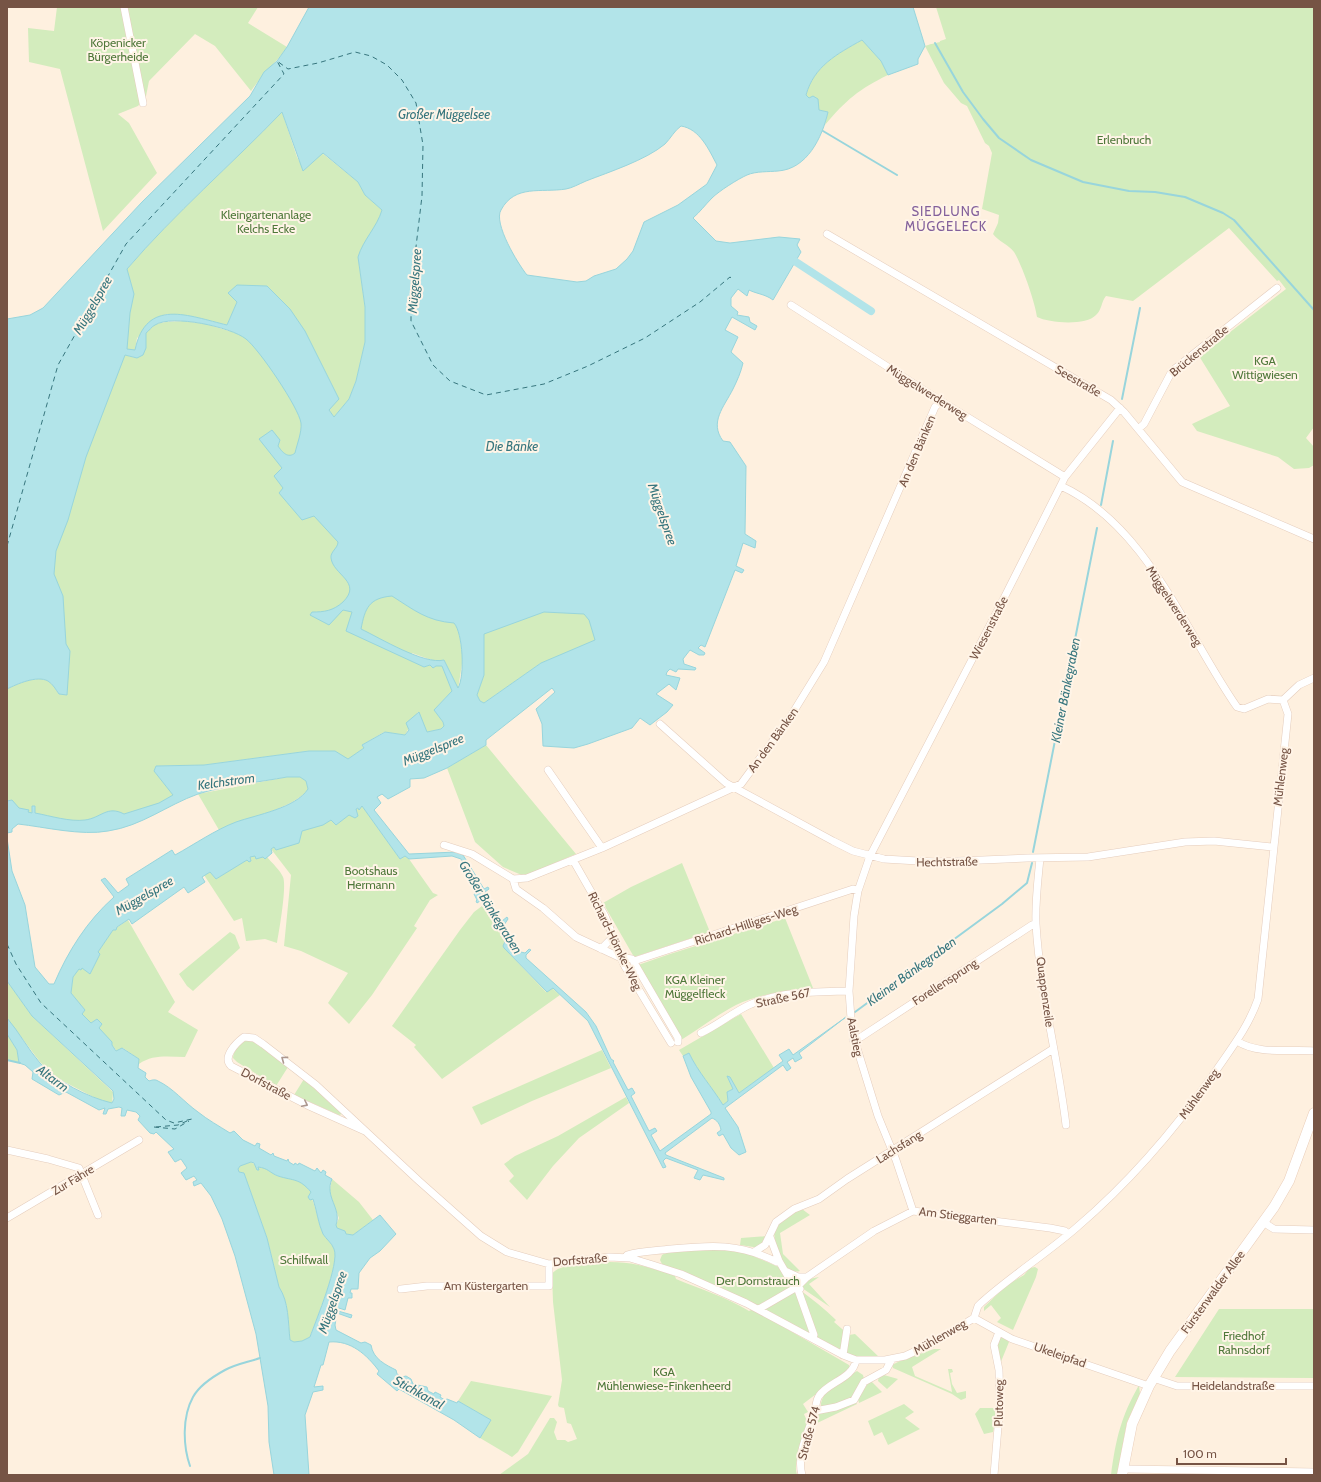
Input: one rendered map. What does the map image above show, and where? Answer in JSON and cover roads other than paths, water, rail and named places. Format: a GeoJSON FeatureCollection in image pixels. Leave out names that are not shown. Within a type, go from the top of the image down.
{"type":"FeatureCollection","features":[{"type":"Feature","properties":{"kind":"main road","name":"Fürstenwalder Allee"},"geometry":{"type":"LineString","coordinates":[[1123,1472],[1132,1424],[1151,1382],[1170,1351],[1263,1222],[1289,1181],[1314,1113]]}},
{"type":"Feature","properties":{"kind":"street"},"geometry":{"type":"LineString","coordinates":[[124,7],[143,103]]}},
{"type":"Feature","properties":{"kind":"street","name":"Seestraße"},"geometry":{"type":"LineString","coordinates":[[827,234],[1096,391],[1120,408],[1182,482],[1314,539]]}},
{"type":"Feature","properties":{"kind":"street","name":"Brückenstraße"},"geometry":{"type":"LineString","coordinates":[[1138,430],[1144,424],[1172,371],[1277,288]]}},
{"type":"Feature","properties":{"kind":"street","name":"Müggelwerderweg"},"geometry":{"type":"LineString","coordinates":[[790,305],[941,401],[1065,477]]}},
{"type":"Feature","properties":{"kind":"street","name":"An den Bänken"},"geometry":{"type":"LineString","coordinates":[[513,879],[533,877],[602,848],[741,784],[789,719],[824,662],[935,407],[941,401]]}},
{"type":"Feature","properties":{"kind":"street","name":"Wiesenstraße"},"geometry":{"type":"LineString","coordinates":[[870,856],[1065,477],[1120,408]]}},
{"type":"Feature","properties":{"kind":"street","name":"Müggelwerderweg"},"geometry":{"type":"LineString","coordinates":[[1061,486],[1098,509],[1133,545],[1164,588],[1237,707],[1244,709],[1268,699],[1283,700]]}},
{"type":"Feature","properties":{"kind":"street"},"geometry":{"type":"LineString","coordinates":[[1283,700],[1299,685],[1314,678]]}},
{"type":"Feature","properties":{"kind":"street","name":"Mühlenweg"},"geometry":{"type":"LineString","coordinates":[[854,1360],[892,1359],[913,1353],[974,1318],[981,1302],[1068,1234],[1104,1203],[1161,1145],[1194,1103],[1237,1041],[1253,1014],[1258,999],[1288,714],[1283,700]]}},
{"type":"Feature","properties":{"kind":"street","name":"Hechtstraße"},"geometry":{"type":"LineString","coordinates":[[660,724],[726,783],[833,841],[853,851],[870,856],[893,860],[935,862],[1102,857],[1191,842],[1214,841],[1273,847]]}},
{"type":"Feature","properties":{"kind":"street"},"geometry":{"type":"LineString","coordinates":[[548,770],[602,848]]}},
{"type":"Feature","properties":{"kind":"street"},"geometry":{"type":"LineString","coordinates":[[444,846],[472,854],[513,879],[516,889],[543,908],[576,937],[621,957],[629,958],[634,962]]}},
{"type":"Feature","properties":{"kind":"street","name":"Aalstieg"},"geometry":{"type":"LineString","coordinates":[[870,856],[858,891],[854,916],[849,992],[853,1040],[878,1116],[913,1211]]}},
{"type":"Feature","properties":{"kind":"street","name":"Quappenzeile"},"geometry":{"type":"LineString","coordinates":[[1040,858],[1036,894],[1036,924],[1044,998],[1066,1125]]}},
{"type":"Feature","properties":{"kind":"street","name":"Richard-Hörnke-Weg"},"geometry":{"type":"LineString","coordinates":[[573,860],[605,916],[621,957],[674,1043],[678,1038],[634,962]]}},
{"type":"Feature","properties":{"kind":"street","name":"Richard-Hilliges-Weg"},"geometry":{"type":"LineString","coordinates":[[634,962],[853,889],[858,891]]}},
{"type":"Feature","properties":{"kind":"street","name":"Forellensprung"},"geometry":{"type":"LineString","coordinates":[[853,1040],[861,1037],[1032,924],[1036,924]]}},
{"type":"Feature","properties":{"kind":"street"},"geometry":{"type":"LineString","coordinates":[[601,949],[613,938]]}},
{"type":"Feature","properties":{"kind":"street","name":"Straße 567"},"geometry":{"type":"LineString","coordinates":[[701,1033],[751,1005],[773,998],[814,991],[849,992]]}},
{"type":"Feature","properties":{"kind":"street","name":"Dorfstraße"},"geometry":{"type":"LineString","coordinates":[[365,1132],[303,1103],[231,1066],[228,1063],[227,1058],[244,1037],[254,1038],[315,1084],[418,1181],[496,1248],[517,1256],[549,1264],[609,1257],[626,1257],[681,1274],[759,1309],[854,1360]]}},
{"type":"Feature","properties":{"kind":"street"},"geometry":{"type":"LineString","coordinates":[[1237,1041],[1244,1046],[1262,1049],[1314,1051]]}},
{"type":"Feature","properties":{"kind":"street","name":"Lachsfang"},"geometry":{"type":"LineString","coordinates":[[754,1252],[765,1245],[776,1222],[794,1209],[819,1199],[1053,1049]]}},
{"type":"Feature","properties":{"kind":"street","name":"Zur Fähre"},"geometry":{"type":"LineString","coordinates":[[7,1218],[139,1140]]}},
{"type":"Feature","properties":{"kind":"street"},"geometry":{"type":"LineString","coordinates":[[7,1150],[74,1165],[79,1168],[98,1216]]}},
{"type":"Feature","properties":{"kind":"street","name":"Am Stieggarten"},"geometry":{"type":"LineString","coordinates":[[759,1309],[801,1284],[874,1231],[913,1211],[1065,1230],[1068,1234]]}},
{"type":"Feature","properties":{"kind":"street"},"geometry":{"type":"LineString","coordinates":[[1263,1222],[1274,1229],[1314,1230]]}},
{"type":"Feature","properties":{"kind":"street"},"geometry":{"type":"LineString","coordinates":[[770,1237],[779,1261],[794,1286],[801,1284]]}},
{"type":"Feature","properties":{"kind":"street","name":"Dorfstraße"},"geometry":{"type":"LineString","coordinates":[[626,1257],[627,1255],[640,1252],[720,1245],[754,1252],[777,1262],[779,1261]]}},
{"type":"Feature","properties":{"kind":"street","name":"Am Küstergarten"},"geometry":{"type":"LineString","coordinates":[[401,1289],[427,1286],[549,1286],[549,1264]]}},
{"type":"Feature","properties":{"kind":"street"},"geometry":{"type":"LineString","coordinates":[[786,1271],[798,1277],[801,1284],[814,1335],[813,1338]]}},
{"type":"Feature","properties":{"kind":"street","name":"Ukeleipfad"},"geometry":{"type":"LineString","coordinates":[[974,1318],[1012,1339],[1151,1382]]}},
{"type":"Feature","properties":{"kind":"street"},"geometry":{"type":"LineString","coordinates":[[843,1355],[847,1329]]}},
{"type":"Feature","properties":{"kind":"street","name":"Plutoweg"},"geometry":{"type":"LineString","coordinates":[[994,1475],[1000,1403],[999,1370],[994,1345],[999,1332]]}},
{"type":"Feature","properties":{"kind":"street"},"geometry":{"type":"LineString","coordinates":[[815,1411],[850,1402],[857,1396],[864,1382],[886,1370],[892,1359]]}},
{"type":"Feature","properties":{"kind":"street","name":"Straße 574"},"geometry":{"type":"LineString","coordinates":[[802,1475],[800,1469],[803,1449],[819,1396],[856,1365],[854,1360]]}},
{"type":"Feature","properties":{"kind":"street","name":"Heidelandstraße"},"geometry":{"type":"LineString","coordinates":[[1151,1382],[1177,1386],[1314,1386]]}},
{"type":"Feature","properties":{"kind":"street"},"geometry":{"type":"LineString","coordinates":[[1123,1472],[1314,1472]]}},
{"type":"Feature","properties":{"kind":"water"},"geometry":{"type":"Polygon","coordinates":[[[309,7],[913,7],[925,46],[918,59],[918,64],[888,75],[881,61],[862,40],[835,56],[815,76],[806,95],[809,98],[813,96],[818,99],[819,110],[828,112],[822,132],[817,142],[805,158],[797,165],[788,169],[754,173],[743,177],[715,195],[693,218],[716,241],[730,243],[779,237],[800,239],[797,245],[801,252],[773,300],[767,296],[749,290],[747,296],[738,289],[731,298],[731,306],[738,312],[737,315],[749,317],[750,322],[757,326],[755,330],[732,317],[725,330],[738,337],[731,352],[743,363],[736,383],[719,415],[717,427],[723,441],[730,442],[746,466],[745,534],[756,541],[755,548],[743,543],[736,566],[744,570],[742,573],[735,570],[705,647],[701,645],[698,648],[705,653],[704,655],[699,655],[690,650],[683,659],[684,664],[696,668],[695,670],[678,669],[676,672],[670,669],[667,672],[666,675],[680,678],[676,690],[669,684],[656,694],[673,705],[667,712],[650,725],[640,718],[632,728],[588,744],[574,748],[543,746],[542,724],[536,709],[555,692],[552,688],[486,740],[486,745],[447,768],[424,778],[410,779],[410,787],[388,799],[382,794],[377,797],[381,803],[374,810],[409,854],[457,852],[463,855],[484,889],[488,887],[489,889],[485,892],[502,921],[507,917],[508,919],[504,925],[515,945],[521,952],[525,953],[529,949],[531,950],[526,955],[526,958],[586,1012],[596,1026],[611,1059],[614,1061],[613,1062],[628,1090],[632,1088],[635,1093],[631,1096],[649,1131],[655,1128],[657,1131],[651,1135],[660,1151],[711,1114],[691,1077],[683,1056],[689,1053],[723,1105],[728,1101],[727,1092],[733,1089],[727,1076],[730,1077],[739,1093],[783,1061],[779,1055],[789,1049],[793,1055],[846,1017],[799,1053],[802,1058],[795,1062],[793,1058],[787,1062],[791,1068],[787,1071],[783,1065],[725,1108],[738,1127],[746,1152],[739,1155],[731,1148],[723,1134],[719,1136],[717,1133],[721,1130],[720,1126],[717,1121],[712,1118],[665,1153],[666,1155],[724,1178],[724,1180],[703,1175],[700,1180],[694,1178],[698,1170],[666,1158],[663,1161],[666,1167],[663,1168],[588,1021],[553,988],[547,992],[504,948],[503,946],[506,939],[483,899],[477,903],[474,894],[478,890],[461,859],[452,856],[409,859],[405,856],[400,859],[362,806],[359,810],[358,808],[356,809],[358,816],[355,818],[349,815],[336,825],[331,820],[323,825],[302,831],[299,843],[276,850],[274,847],[271,849],[272,853],[265,859],[263,857],[256,859],[255,856],[250,857],[251,861],[249,862],[247,860],[216,879],[210,872],[202,877],[205,882],[188,893],[184,887],[132,924],[129,919],[117,927],[116,930],[113,930],[98,952],[100,954],[90,974],[82,968],[81,970],[79,969],[73,977],[71,993],[85,1010],[82,1014],[91,1023],[97,1019],[102,1024],[99,1028],[112,1042],[112,1045],[116,1051],[122,1048],[139,1059],[138,1068],[146,1073],[145,1077],[149,1081],[156,1080],[163,1084],[210,1120],[230,1133],[234,1131],[243,1140],[255,1146],[257,1143],[260,1144],[259,1148],[271,1155],[273,1153],[274,1156],[287,1161],[288,1159],[289,1162],[294,1165],[295,1163],[298,1165],[299,1163],[315,1171],[317,1168],[321,1173],[323,1170],[326,1172],[325,1175],[332,1179],[330,1191],[337,1213],[337,1228],[345,1231],[346,1234],[353,1235],[380,1215],[396,1234],[380,1251],[370,1258],[359,1273],[358,1289],[351,1289],[350,1293],[352,1293],[352,1298],[348,1298],[345,1310],[339,1308],[338,1311],[352,1315],[351,1318],[337,1313],[335,1325],[336,1330],[361,1343],[365,1342],[371,1345],[374,1354],[380,1361],[396,1370],[397,1374],[402,1377],[406,1376],[411,1379],[413,1384],[427,1387],[428,1391],[441,1395],[440,1397],[445,1400],[447,1399],[457,1403],[458,1401],[491,1420],[480,1438],[454,1420],[399,1389],[397,1391],[377,1374],[379,1371],[364,1354],[358,1350],[344,1343],[329,1342],[323,1365],[321,1365],[314,1387],[323,1386],[323,1390],[313,1392],[305,1415],[309,1475],[274,1475],[269,1442],[268,1406],[256,1334],[235,1256],[222,1219],[211,1196],[201,1183],[194,1186],[193,1182],[197,1180],[194,1176],[186,1180],[181,1173],[187,1168],[181,1159],[175,1162],[168,1152],[174,1149],[156,1132],[154,1134],[150,1133],[138,1120],[140,1116],[136,1112],[127,1110],[125,1116],[121,1116],[122,1108],[119,1107],[108,1109],[106,1114],[103,1114],[105,1108],[99,1110],[66,1092],[59,1095],[32,1079],[33,1072],[25,1065],[19,1063],[17,1050],[7,1034],[7,1018],[36,1058],[47,1070],[73,1088],[93,1097],[112,1103],[114,1099],[113,1091],[32,1016],[7,981],[7,838],[12,871],[25,905],[35,967],[49,984],[54,984],[65,960],[79,937],[95,916],[114,897],[101,880],[105,878],[118,893],[129,885],[126,879],[172,850],[175,855],[228,825],[285,806],[302,796],[308,789],[306,781],[300,777],[287,777],[242,784],[198,794],[132,825],[97,832],[75,832],[18,824],[12,829],[12,832],[7,833],[7,801],[12,800],[19,808],[29,810],[28,812],[32,813],[32,806],[35,806],[35,813],[73,820],[91,819],[108,811],[124,814],[159,803],[173,795],[154,771],[156,766],[204,765],[309,751],[335,751],[348,759],[364,748],[362,745],[385,732],[405,735],[409,730],[406,723],[419,712],[427,732],[441,729],[444,726],[443,722],[434,710],[452,691],[442,666],[436,666],[433,668],[430,665],[424,667],[346,631],[352,612],[343,610],[329,625],[310,615],[312,612],[320,612],[336,607],[343,602],[350,589],[349,584],[333,564],[331,558],[338,542],[314,516],[302,520],[279,493],[283,488],[274,476],[282,468],[259,439],[272,430],[280,440],[278,446],[281,450],[285,454],[292,455],[295,453],[301,430],[299,415],[278,379],[260,354],[246,339],[228,330],[215,326],[187,321],[163,322],[154,326],[146,333],[146,348],[143,355],[137,358],[125,355],[86,457],[68,520],[56,551],[54,574],[63,596],[66,644],[70,651],[67,695],[59,694],[48,681],[43,679],[27,681],[7,689],[7,319],[30,315],[43,308],[142,202],[250,96],[264,72],[277,61],[287,47],[309,7]],[[282,112],[164,228],[127,269],[134,294],[130,313],[127,349],[135,350],[141,333],[149,322],[159,316],[171,314],[184,315],[227,325],[237,302],[228,293],[237,285],[267,286],[290,309],[305,331],[339,399],[329,410],[334,417],[349,399],[356,381],[365,342],[365,307],[358,257],[382,210],[365,195],[358,182],[323,153],[303,171],[282,112]],[[681,126],[674,132],[665,144],[657,150],[627,165],[573,187],[557,190],[529,191],[514,196],[507,202],[501,210],[499,216],[500,224],[513,253],[527,275],[577,282],[586,281],[594,276],[616,269],[633,251],[644,222],[678,205],[707,184],[717,165],[707,147],[694,131],[688,128],[681,126]],[[392,596],[384,597],[369,605],[364,615],[361,629],[414,655],[425,659],[444,660],[458,688],[462,674],[462,655],[457,628],[454,623],[436,620],[421,614],[392,596]],[[544,612],[484,634],[484,675],[477,695],[480,701],[484,703],[541,663],[595,640],[589,620],[584,614],[544,612]],[[251,1162],[240,1166],[238,1169],[239,1172],[244,1173],[267,1238],[279,1287],[285,1299],[290,1340],[294,1342],[302,1341],[310,1337],[322,1305],[334,1266],[334,1249],[323,1234],[313,1199],[310,1200],[308,1197],[311,1192],[307,1187],[300,1182],[278,1176],[264,1168],[258,1167],[259,1170],[257,1170],[254,1163],[251,1162]]]}},
{"type":"Feature","properties":{"kind":"waterway"},"geometry":{"type":"LineString","coordinates":[[935,43],[963,92],[999,138],[1031,160],[1083,182],[1129,191],[1155,192],[1185,197],[1223,213],[1234,220],[1314,310]]}},
{"type":"Feature","properties":{"kind":"waterway"},"geometry":{"type":"LineString","coordinates":[[823,131],[897,175]]}},
{"type":"Feature","properties":{"kind":"waterway"},"geometry":{"type":"LineString","coordinates":[[796,262],[871,311]]}},
{"type":"Feature","properties":{"kind":"waterway","name":"Kleiner Bänkegraben"},"geometry":{"type":"LineString","coordinates":[[1122,399],[1140,308]]}},
{"type":"Feature","properties":{"kind":"waterway","name":"Kleiner Bänkegraben"},"geometry":{"type":"LineString","coordinates":[[1101,505],[1113,441]]}},
{"type":"Feature","properties":{"kind":"waterway","name":"Kleiner Bänkegraben"},"geometry":{"type":"LineString","coordinates":[[1033,852],[1097,528]]}},
{"type":"Feature","properties":{"kind":"waterway","name":"Kleiner Bänkegraben"},"geometry":{"type":"LineString","coordinates":[[855,1012],[1002,904],[1027,883],[1032,863]]}},
{"type":"Feature","properties":{"kind":"waterway"},"geometry":{"type":"LineString","coordinates":[[7,1060],[20,1063]]}},
{"type":"Feature","properties":{"kind":"waterway"},"geometry":{"type":"LineString","coordinates":[[190,1466],[186,1450],[185,1422],[189,1405],[193,1397],[203,1385],[221,1372],[234,1366],[260,1358]]}},
{"type":"Feature","properties":{"kind":"district","name":"SIEDLUNG MÜGGELECK"},"geometry":{"type":"Point","coordinates":[946,218]}},
{"type":"Feature","properties":{"kind":"park label","name":"Köpenicker Bürgerheide"},"geometry":{"type":"Point","coordinates":[118,50]}},
{"type":"Feature","properties":{"kind":"park label","name":"Erlenbruch"},"geometry":{"type":"Point","coordinates":[1124,140]}},
{"type":"Feature","properties":{"kind":"park label","name":"Kleingartenanlage Kelchs Ecke"},"geometry":{"type":"Point","coordinates":[266,222]}},
{"type":"Feature","properties":{"kind":"park label","name":"KGA Wittigwiesen"},"geometry":{"type":"Point","coordinates":[1265,368]}},
{"type":"Feature","properties":{"kind":"park label","name":"Bootshaus Hermann"},"geometry":{"type":"Point","coordinates":[371,878]}},
{"type":"Feature","properties":{"kind":"park label","name":"KGA Kleiner Müggelfleck"},"geometry":{"type":"Point","coordinates":[695,987]}},
{"type":"Feature","properties":{"kind":"park label","name":"Schilfwall"},"geometry":{"type":"Point","coordinates":[304,1260]}},
{"type":"Feature","properties":{"kind":"park label","name":"Der Dornstrauch"},"geometry":{"type":"Point","coordinates":[758,1281]}},
{"type":"Feature","properties":{"kind":"park label","name":"Friedhof Rahnsdorf"},"geometry":{"type":"Point","coordinates":[1244,1343]}},
{"type":"Feature","properties":{"kind":"park label","name":"KGA Mühlenwiese-Finkenheerd"},"geometry":{"type":"Point","coordinates":[664,1379]}},
{"type":"Feature","properties":{"kind":"water label","name":"Großer Müggelsee"},"geometry":{"type":"Point","coordinates":[444,114]}},
{"type":"Feature","properties":{"kind":"water label","name":"Müggelspree"},"geometry":{"type":"Point","coordinates":[414,281]}},
{"type":"Feature","properties":{"kind":"water label","name":"Müggelspree"},"geometry":{"type":"Point","coordinates":[92,305]}},
{"type":"Feature","properties":{"kind":"water label","name":"Die Bänke"},"geometry":{"type":"Point","coordinates":[512,446]}},
{"type":"Feature","properties":{"kind":"water label","name":"Müggelspree"},"geometry":{"type":"Point","coordinates":[663,514]}},
{"type":"Feature","properties":{"kind":"water label","name":"Müggelspree"},"geometry":{"type":"Point","coordinates":[433,749]}},
{"type":"Feature","properties":{"kind":"water label","name":"Kelchstrom"},"geometry":{"type":"Point","coordinates":[226,781]}},
{"type":"Feature","properties":{"kind":"water label","name":"Müggelspree"},"geometry":{"type":"Point","coordinates":[144,895]}},
{"type":"Feature","properties":{"kind":"water label","name":"Großer Bänkegraben"},"geometry":{"type":"Point","coordinates":[491,907]}},
{"type":"Feature","properties":{"kind":"water label","name":"Altarm"},"geometry":{"type":"Point","coordinates":[53,1078]}},
{"type":"Feature","properties":{"kind":"water label","name":"Müggelspree"},"geometry":{"type":"Point","coordinates":[332,1302]}},
{"type":"Feature","properties":{"kind":"water label","name":"Stichkanal"},"geometry":{"type":"Point","coordinates":[419,1392]}}]}
